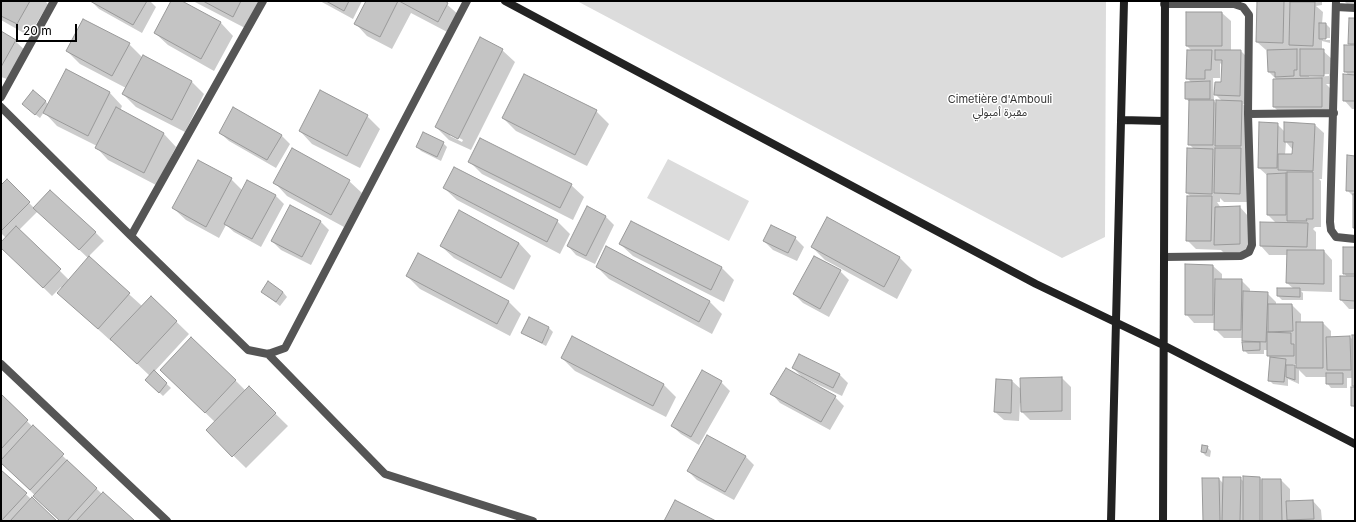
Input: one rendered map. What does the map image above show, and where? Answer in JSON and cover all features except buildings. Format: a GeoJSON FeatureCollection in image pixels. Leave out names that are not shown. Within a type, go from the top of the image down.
{"type":"FeatureCollection","features":[{"type":"Feature","properties":{"kind":"main road"},"geometry":{"type":"LineString","coordinates":[[506,1],[1036,284],[1163,345],[1355,444]]}},
{"type":"Feature","properties":{"kind":"main road"},"geometry":{"type":"LineString","coordinates":[[1111,521],[1124,1]]}},
{"type":"Feature","properties":{"kind":"main road"},"geometry":{"type":"LineString","coordinates":[[1163,521],[1164,2]]}},
{"type":"Feature","properties":{"kind":"main road"},"geometry":{"type":"LineString","coordinates":[[1121,120],[1164,121]]}},
{"type":"Feature","properties":{"kind":"street"},"geometry":{"type":"LineString","coordinates":[[1,97],[54,1]]}},
{"type":"Feature","properties":{"kind":"street"},"geometry":{"type":"LineString","coordinates":[[131,236],[263,1]]}},
{"type":"Feature","properties":{"kind":"street"},"geometry":{"type":"LineString","coordinates":[[1,107],[248,350],[268,354],[285,348],[467,1]]}},
{"type":"Feature","properties":{"kind":"street"},"geometry":{"type":"LineString","coordinates":[[1164,2],[1234,4],[1243,7],[1249,15],[1248,114],[1252,245],[1249,252],[1241,256],[1164,257]]}},
{"type":"Feature","properties":{"kind":"street"},"geometry":{"type":"LineString","coordinates":[[1355,8],[1336,4],[1330,230],[1336,237],[1355,239]]}},
{"type":"Feature","properties":{"kind":"street"},"geometry":{"type":"LineString","coordinates":[[1248,114],[1334,113]]}},
{"type":"Feature","properties":{"kind":"street"},"geometry":{"type":"LineString","coordinates":[[268,354],[385,474],[533,521]]}},
{"type":"Feature","properties":{"kind":"street"},"geometry":{"type":"LineString","coordinates":[[1,364],[167,521]]}},
{"type":"Feature","properties":{"kind":"green space","name":"Cimetière d'Ambouli مقبرة أمبولي"},"geometry":{"type":"Polygon","coordinates":[[[577,1],[1106,1],[1105,237],[1062,258],[577,1]]]}},
{"type":"Feature","properties":{"kind":"green space"},"geometry":{"type":"Polygon","coordinates":[[[668,159],[749,201],[729,241],[647,198],[668,159]]]}}]}
